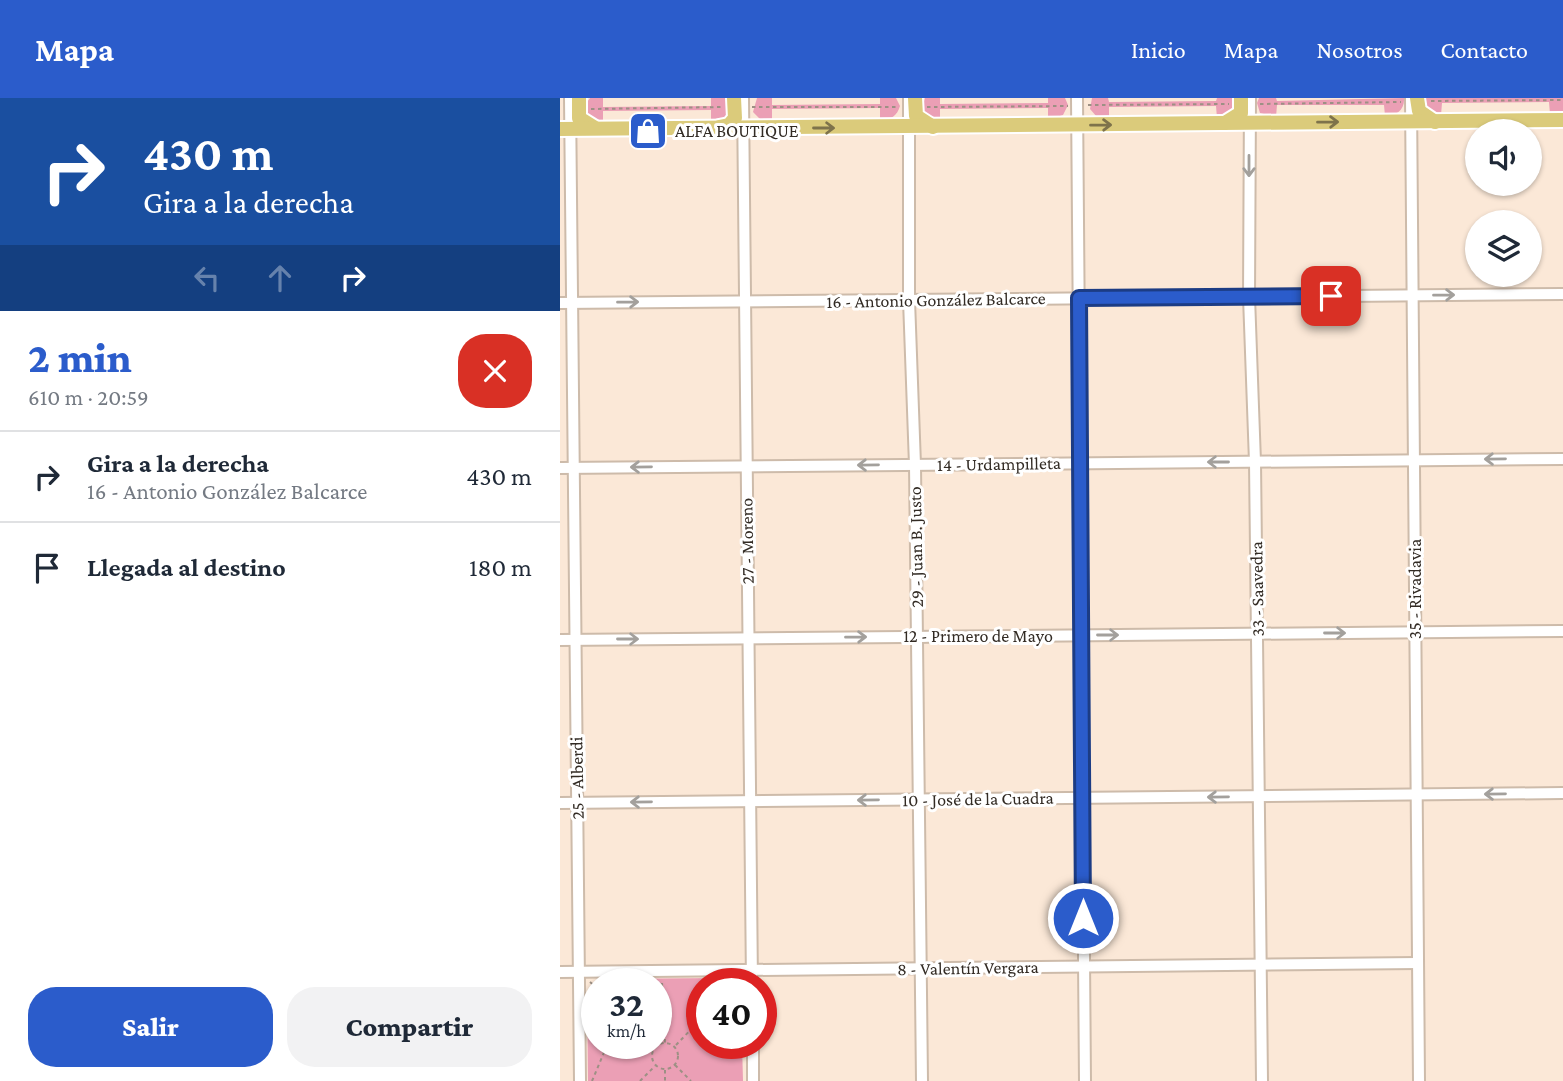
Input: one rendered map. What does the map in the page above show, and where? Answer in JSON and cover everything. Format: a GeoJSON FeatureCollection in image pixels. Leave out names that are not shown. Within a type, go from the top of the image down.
{"type":"FeatureCollection","features":[{"type":"Feature","properties":{"kind":"main road"},"geometry":{"type":"LineString","coordinates":[[1414,100],[1419,111],[1436,123]]}},
{"type":"Feature","properties":{"kind":"main road"},"geometry":{"type":"LineString","coordinates":[[1223,124],[1241,113],[1246,101]]}},
{"type":"Feature","properties":{"kind":"main road"},"geometry":{"type":"LineString","coordinates":[[575,102],[579,118],[597,129]]}},
{"type":"Feature","properties":{"kind":"main road"},"geometry":{"type":"LineString","coordinates":[[718,127],[729,125],[735,118],[739,102]]}},
{"type":"Feature","properties":{"kind":"main road"},"geometry":{"type":"LineString","coordinates":[[911,102],[916,116],[933,127]]}},
{"type":"Feature","properties":{"kind":"main road"},"geometry":{"type":"LineString","coordinates":[[565,129],[909,128],[1560,120]]}},
{"type":"Feature","properties":{"kind":"street","name":"35 - Rivadavia"},"geometry":{"type":"LineString","coordinates":[[1414,100],[1410,121],[1419,1081]]}},
{"type":"Feature","properties":{"kind":"street","name":"33 - Saavedra"},"geometry":{"type":"LineString","coordinates":[[1246,101],[1249,123],[1249,297],[1258,634],[1262,1081]]}},
{"type":"Feature","properties":{"kind":"street","name":"25 - Alberdi"},"geometry":{"type":"LineString","coordinates":[[575,102],[565,129],[566,303],[574,468],[580,1081]]}},
{"type":"Feature","properties":{"kind":"street","name":"27 - Moreno"},"geometry":{"type":"LineString","coordinates":[[739,102],[743,127],[752,968]]}},
{"type":"Feature","properties":{"kind":"street","name":"29 - Juan B. Justo"},"geometry":{"type":"LineString","coordinates":[[911,102],[909,300],[918,637],[922,1081]]}},
{"type":"Feature","properties":{"kind":"street"},"geometry":{"type":"LineString","coordinates":[[1077,102],[1084,1081]]}},
{"type":"Feature","properties":{"kind":"street","name":"16 - Antonio González Balcarce"},"geometry":{"type":"LineString","coordinates":[[566,303],[1563,294]]}},
{"type":"Feature","properties":{"kind":"street","name":"14 - Urdampilleta"},"geometry":{"type":"LineString","coordinates":[[560,468],[1563,458]]}},
{"type":"Feature","properties":{"kind":"street","name":"12 - Primero de Mayo"},"geometry":{"type":"LineString","coordinates":[[560,640],[1563,631]]}},
{"type":"Feature","properties":{"kind":"street","name":"10 - José de la Cuadra"},"geometry":{"type":"LineString","coordinates":[[560,803],[1563,793]]}},
{"type":"Feature","properties":{"kind":"street","name":"8 - Valentín Vergara"},"geometry":{"type":"LineString","coordinates":[[777,970],[1418,963]]}},
{"type":"Feature","properties":{"kind":"street","name":"8 - Valentín Vergara"},"geometry":{"type":"LineString","coordinates":[[560,972],[686,971]]}},
{"type":"Feature","properties":{"kind":"street"},"geometry":{"type":"LineString","coordinates":[[753,1059],[753,1081]]}},
{"type":"Feature","properties":{"kind":"path"},"geometry":{"type":"LineString","coordinates":[[575,102],[1563,100]]}},
{"type":"Feature","properties":{"kind":"path"},"geometry":{"type":"LineString","coordinates":[[675,1065],[678,1055],[674,1046],[686,1034]]}},
{"type":"Feature","properties":{"kind":"path"},"geometry":{"type":"LineString","coordinates":[[592,1081],[601,1059]]}},
{"type":"Feature","properties":{"kind":"path"},"geometry":{"type":"LineString","coordinates":[[653,1059],[656,1065],[665,1069],[675,1065]]}},
{"type":"Feature","properties":{"kind":"path"},"geometry":{"type":"LineString","coordinates":[[640,1081],[656,1065]]}},
{"type":"Feature","properties":{"kind":"path"},"geometry":{"type":"LineString","coordinates":[[675,1065],[691,1081]]}},
{"type":"Feature","properties":{"kind":"path"},"geometry":{"type":"LineString","coordinates":[[665,1069],[665,1081]]}},
{"type":"Feature","properties":{"kind":"shaded area"},"geometry":{"type":"Polygon","coordinates":[[[590,98],[603,98],[603,107],[711,106],[711,98],[725,98],[730,103],[725,117],[711,122],[711,110],[603,111],[603,123],[597,123],[584,114],[585,105],[590,98]]]}},
{"type":"Feature","properties":{"kind":"shaded area"},"geometry":{"type":"Polygon","coordinates":[[[757,98],[772,98],[772,105],[880,104],[880,98],[896,98],[900,106],[893,117],[880,120],[880,108],[772,109],[772,121],[760,119],[753,112],[757,98]]]}},
{"type":"Feature","properties":{"kind":"shaded area"},"geometry":{"type":"Polygon","coordinates":[[[925,98],[940,98],[940,104],[1048,103],[1048,98],[1065,98],[1068,105],[1063,115],[1048,120],[1048,108],[940,109],[940,120],[934,121],[921,111],[925,98]]]}},
{"type":"Feature","properties":{"kind":"shaded area"},"geometry":{"type":"Polygon","coordinates":[[[1092,98],[1108,98],[1109,102],[1216,101],[1217,98],[1235,98],[1235,108],[1228,116],[1217,118],[1216,106],[1109,107],[1109,118],[1097,117],[1090,109],[1092,98]]]}},
{"type":"Feature","properties":{"kind":"shaded area"},"geometry":{"type":"Polygon","coordinates":[[[1259,98],[1276,98],[1277,101],[1404,98],[1404,102],[1401,109],[1389,116],[1385,116],[1384,105],[1277,105],[1276,117],[1260,113],[1257,103],[1259,98]]]}},
{"type":"Feature","properties":{"kind":"shaded area"},"geometry":{"type":"Polygon","coordinates":[[[1423,98],[1563,98],[1563,111],[1550,114],[1549,102],[1442,103],[1441,115],[1426,110],[1423,98]]]}},
{"type":"Feature","properties":{"kind":"shaded area"},"geometry":{"type":"Polygon","coordinates":[[[672,978],[686,978],[686,1059],[742,1059],[743,1081],[588,1081],[588,1059],[672,1059],[672,978]]]}},
{"type":"Feature","properties":{"kind":"place","name":"ALFA BOUTIQUE"},"geometry":{"type":"Point","coordinates":[648,131]}},
{"type":"Feature","properties":{"kind":"route"},"geometry":{"type":"LineString","coordinates":[[1083,918],[1079,298],[1331,296]]}}]}
